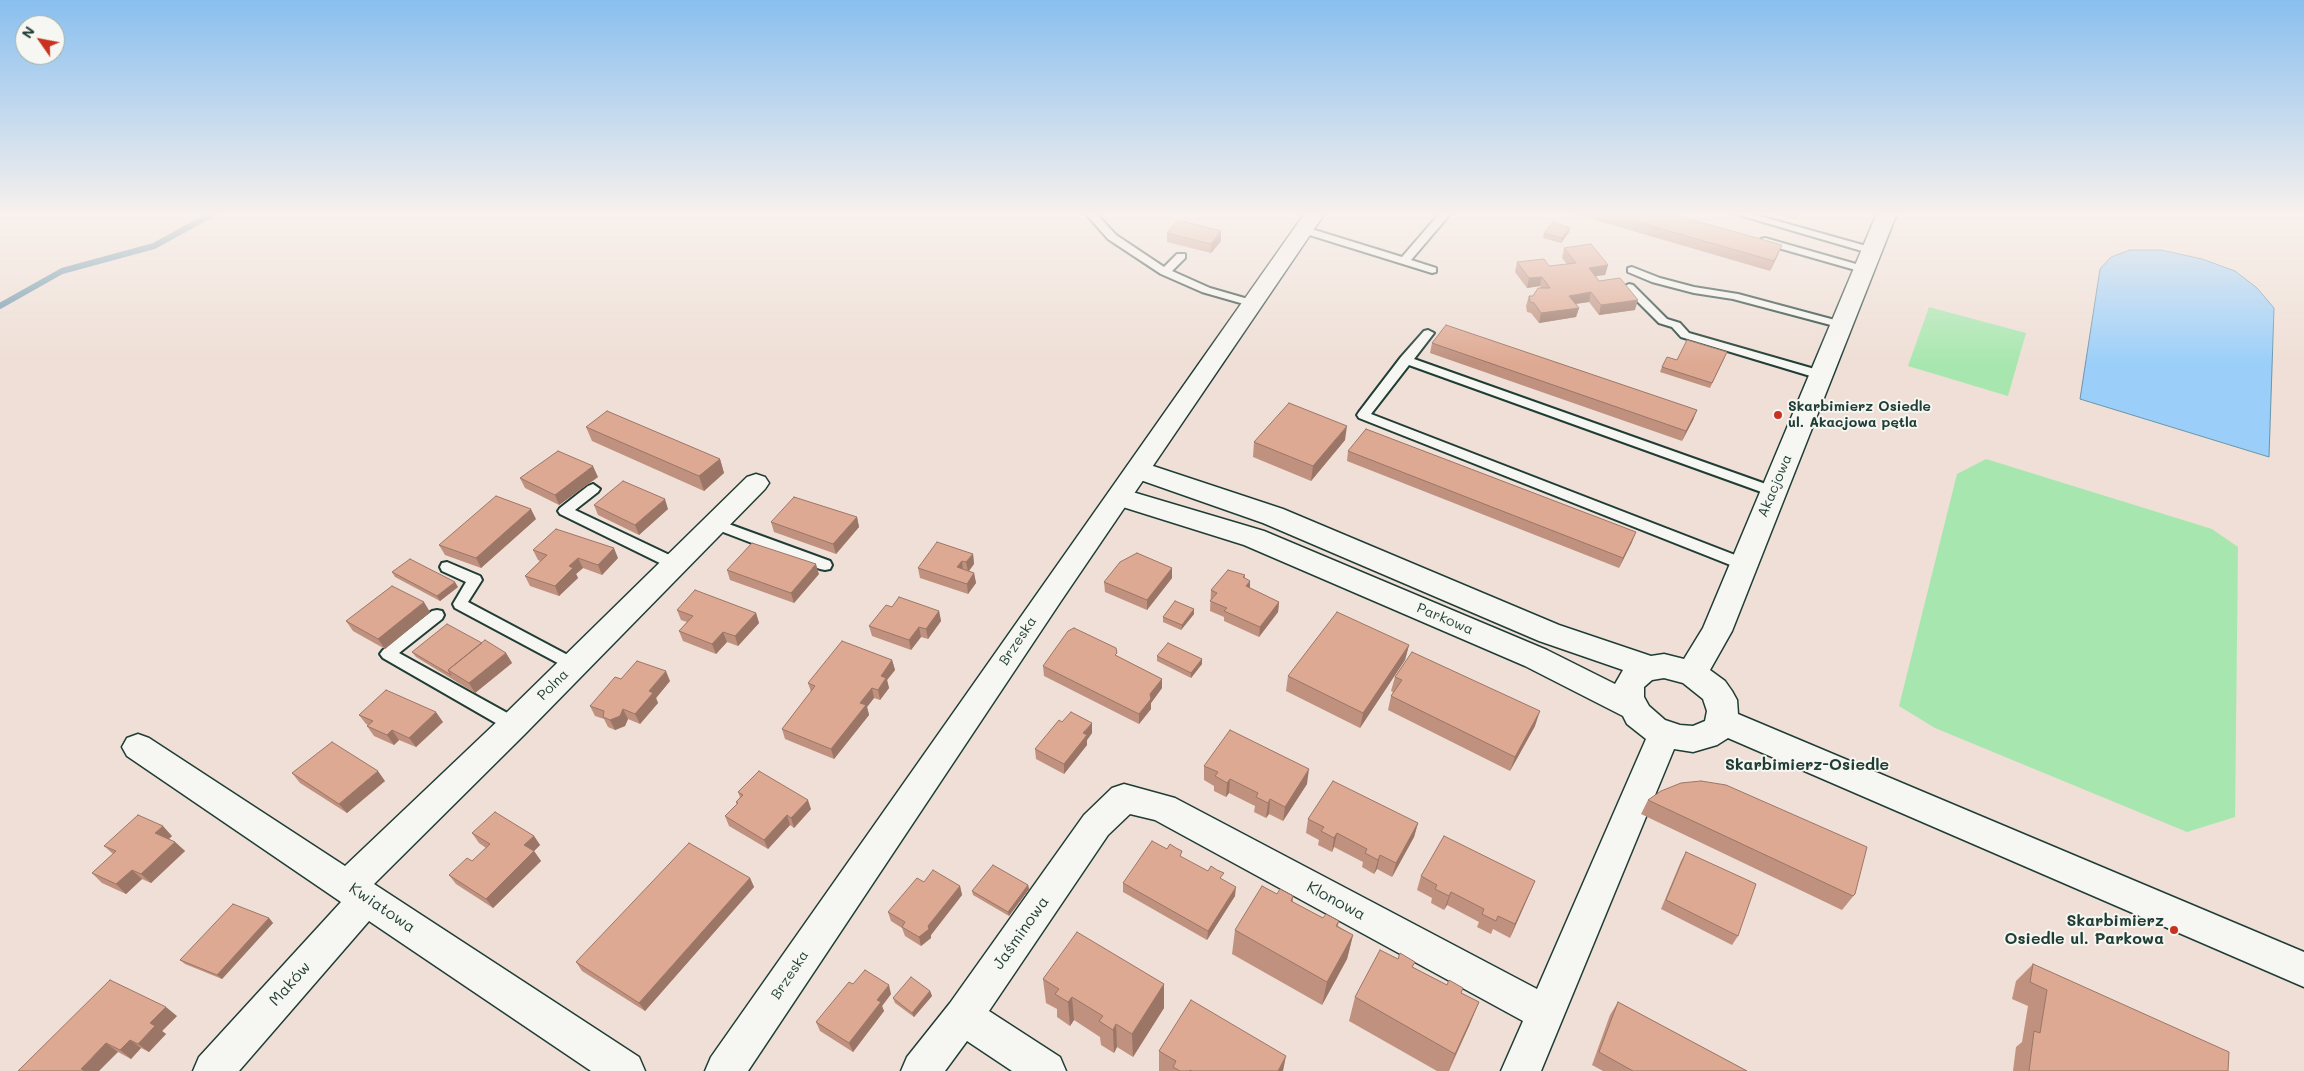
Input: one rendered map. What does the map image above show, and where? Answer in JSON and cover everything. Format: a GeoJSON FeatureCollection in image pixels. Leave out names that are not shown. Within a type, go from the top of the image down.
{"type":"FeatureCollection","features":[{"type":"Feature","properties":{"kind":"street","name":"Brzeska"},"geometry":{"type":"LineString","coordinates":[[725,1071],[1045,600],[1138,470],[1280,263]]}},
{"type":"Feature","properties":{"kind":"street","name":"Akacjowa"},"geometry":{"type":"LineString","coordinates":[[1692,673],[1717,630],[1772,491],[1868,263]]}},
{"type":"Feature","properties":{"kind":"street","name":"Parkowa"},"geometry":{"type":"LineString","coordinates":[[1138,470],[1273,516],[1465,613],[1536,658],[1633,707]]}},
{"type":"Feature","properties":{"kind":"street","name":"Polna"},"geometry":{"type":"LineString","coordinates":[[358,892],[514,725],[756,483]]}},
{"type":"Feature","properties":{"kind":"street","name":"Parkowa"},"geometry":{"type":"LineString","coordinates":[[1119,497],[1254,538],[1465,613],[1549,633],[1651,668]]}},
{"type":"Feature","properties":{"kind":"street"},"geometry":{"type":"LineString","coordinates":[[1254,538],[1273,516]]}},
{"type":"Feature","properties":{"kind":"street"},"geometry":{"type":"LineString","coordinates":[[1671,667],[1692,673],[1704,680],[1721,700],[1724,711],[1722,721],[1716,730],[1706,736],[1693,739],[1664,734],[1645,722],[1633,707],[1629,697],[1630,687],[1634,678],[1641,672],[1651,668],[1671,667]]}},
{"type":"Feature","properties":{"kind":"street"},"geometry":{"type":"LineString","coordinates":[[1722,721],[2304,970]]}},
{"type":"Feature","properties":{"kind":"street"},"geometry":{"type":"LineString","coordinates":[[1521,1071],[1664,734]]}},
{"type":"Feature","properties":{"kind":"street","name":"Kwiatowa"},"geometry":{"type":"LineString","coordinates":[[138,747],[625,1071]]}},
{"type":"Feature","properties":{"kind":"street","name":"Klonowa"},"geometry":{"type":"LineString","coordinates":[[1124,798],[1163,808],[1545,1013]]}},
{"type":"Feature","properties":{"kind":"street","name":"Jaśminowa"},"geometry":{"type":"LineString","coordinates":[[921,1071],[963,1016],[1096,825],[1124,798]]}},
{"type":"Feature","properties":{"kind":"street","name":"Maków"},"geometry":{"type":"LineString","coordinates":[[212,1071],[358,892]]}},
{"type":"Feature","properties":{"kind":"street"},"geometry":{"type":"LineString","coordinates":[[963,1016],[1046,1071]]}},
{"type":"Feature","properties":{"kind":"lane"},"geometry":{"type":"LineString","coordinates":[[1151,263],[1165,272],[1206,290],[1251,303]]}},
{"type":"Feature","properties":{"kind":"lane"},"geometry":{"type":"LineString","coordinates":[[1165,272],[1174,263]]}},
{"type":"Feature","properties":{"kind":"lane"},"geometry":{"type":"LineString","coordinates":[[1410,263],[1432,270]]}},
{"type":"Feature","properties":{"kind":"lane"},"geometry":{"type":"LineString","coordinates":[[1632,270],[1656,280],[1694,290],[1734,296],[1842,325]]}},
{"type":"Feature","properties":{"kind":"lane"},"geometry":{"type":"LineString","coordinates":[[1629,287],[1663,321],[1676,325],[1685,335],[1821,375]]}},
{"type":"Feature","properties":{"kind":"lane"},"geometry":{"type":"LineString","coordinates":[[1428,333],[1363,415],[1743,564]]}},
{"type":"Feature","properties":{"kind":"lane"},"geometry":{"type":"LineString","coordinates":[[1405,360],[1772,491]]}},
{"type":"Feature","properties":{"kind":"lane"},"geometry":{"type":"LineString","coordinates":[[593,489],[565,512],[675,564]]}},
{"type":"Feature","properties":{"kind":"lane"},"geometry":{"type":"LineString","coordinates":[[714,524],[825,565]]}},
{"type":"Feature","properties":{"kind":"lane"},"geometry":{"type":"LineString","coordinates":[[448,567],[475,580],[464,592],[460,604],[574,666]]}},
{"type":"Feature","properties":{"kind":"lane"},"geometry":{"type":"LineString","coordinates":[[437,615],[388,654],[514,725]]}},
{"type":"Feature","properties":{"kind":"green space"},"geometry":{"type":"Polygon","coordinates":[[[1929,307],[2026,333],[2008,396],[1908,366],[1929,307]]]}},
{"type":"Feature","properties":{"kind":"green space"},"geometry":{"type":"Polygon","coordinates":[[[1986,459],[2212,529],[2238,547],[2235,817],[2187,832],[1935,728],[1899,706],[1957,474],[1986,459]]]}},
{"type":"Feature","properties":{"kind":"water"},"geometry":{"type":"Polygon","coordinates":[[[2106,263],[2213,263],[2235,271],[2257,288],[2274,308],[2269,457],[2080,399],[2100,269],[2106,263]]]}},
{"type":"Feature","properties":{"kind":"building"},"geometry":{"type":"Polygon","coordinates":[[[1518,263],[1547,263],[1549,266],[1576,263],[1606,263],[1608,265],[1589,268],[1599,281],[1620,278],[1638,300],[1601,305],[1591,292],[1569,296],[1579,308],[1541,313],[1534,303],[1530,302],[1529,296],[1533,296],[1538,288],[1550,288],[1542,277],[1529,278],[1518,263]]]}},
{"type":"Feature","properties":{"kind":"building"},"geometry":{"type":"Polygon","coordinates":[[[1446,325],[1697,410],[1686,431],[1432,343],[1446,325]]]}},
{"type":"Feature","properties":{"kind":"building"},"geometry":{"type":"Polygon","coordinates":[[[1687,340],[1727,352],[1712,383],[1662,367],[1667,357],[1677,360],[1687,340]]]}},
{"type":"Feature","properties":{"kind":"building"},"geometry":{"type":"Polygon","coordinates":[[[1289,403],[1347,426],[1313,466],[1254,442],[1289,403]]]}},
{"type":"Feature","properties":{"kind":"building"},"geometry":{"type":"Polygon","coordinates":[[[607,411],[720,459],[699,476],[586,427],[607,411]]]}},
{"type":"Feature","properties":{"kind":"building"},"geometry":{"type":"Polygon","coordinates":[[[1366,429],[1636,532],[1623,558],[1348,451],[1366,429]]]}},
{"type":"Feature","properties":{"kind":"building"},"geometry":{"type":"Polygon","coordinates":[[[558,451],[593,466],[555,495],[520,478],[558,451]]]}},
{"type":"Feature","properties":{"kind":"building"},"geometry":{"type":"Polygon","coordinates":[[[623,481],[665,499],[635,525],[594,505],[623,481]]]}},
{"type":"Feature","properties":{"kind":"building"},"geometry":{"type":"Polygon","coordinates":[[[496,496],[531,509],[476,558],[439,545],[496,496]]]}},
{"type":"Feature","properties":{"kind":"building"},"geometry":{"type":"Polygon","coordinates":[[[794,497],[857,517],[833,544],[771,522],[794,497]]]}},
{"type":"Feature","properties":{"kind":"building"},"geometry":{"type":"Polygon","coordinates":[[[556,529],[614,548],[598,565],[578,558],[569,566],[573,568],[555,586],[525,576],[547,555],[533,550],[556,529]]]}},
{"type":"Feature","properties":{"kind":"building"},"geometry":{"type":"Polygon","coordinates":[[[937,542],[973,554],[966,562],[962,561],[957,567],[974,573],[967,584],[918,568],[937,542]]]}},
{"type":"Feature","properties":{"kind":"building"},"geometry":{"type":"Polygon","coordinates":[[[752,543],[816,564],[791,593],[727,570],[752,543]]]}},
{"type":"Feature","properties":{"kind":"building"},"geometry":{"type":"Polygon","coordinates":[[[1137,553],[1172,568],[1147,600],[1104,582],[1120,562],[1137,553]]]}},
{"type":"Feature","properties":{"kind":"building"},"geometry":{"type":"Polygon","coordinates":[[[410,559],[455,582],[437,596],[392,572],[410,559]]]}},
{"type":"Feature","properties":{"kind":"building"},"geometry":{"type":"Polygon","coordinates":[[[1228,570],[1245,575],[1243,577],[1250,581],[1246,586],[1279,602],[1260,627],[1224,611],[1227,608],[1210,601],[1217,593],[1211,590],[1228,570]]]}},
{"type":"Feature","properties":{"kind":"building"},"geometry":{"type":"Polygon","coordinates":[[[392,586],[424,602],[378,639],[346,621],[392,586]]]}},
{"type":"Feature","properties":{"kind":"building"},"geometry":{"type":"Polygon","coordinates":[[[695,590],[756,613],[735,636],[723,632],[712,644],[679,631],[693,616],[677,610],[695,590]]]}},
{"type":"Feature","properties":{"kind":"building"},"geometry":{"type":"Polygon","coordinates":[[[899,597],[939,611],[926,629],[919,627],[909,640],[869,626],[886,605],[892,607],[899,597]]]}},
{"type":"Feature","properties":{"kind":"building"},"geometry":{"type":"Polygon","coordinates":[[[1175,601],[1194,609],[1182,625],[1163,617],[1175,601]]]}},
{"type":"Feature","properties":{"kind":"building"},"geometry":{"type":"Polygon","coordinates":[[[1337,612],[1409,645],[1363,713],[1288,676],[1337,612]]]}},
{"type":"Feature","properties":{"kind":"building"},"geometry":{"type":"Polygon","coordinates":[[[447,624],[482,643],[448,670],[451,675],[412,652],[447,624]]]}},
{"type":"Feature","properties":{"kind":"building"},"geometry":{"type":"Polygon","coordinates":[[[1074,628],[1116,648],[1117,653],[1115,655],[1162,679],[1150,694],[1151,699],[1139,714],[1043,666],[1068,631],[1074,628]]]}},
{"type":"Feature","properties":{"kind":"building"},"geometry":{"type":"Polygon","coordinates":[[[485,640],[506,653],[469,683],[448,670],[485,640]]]}},
{"type":"Feature","properties":{"kind":"building"},"geometry":{"type":"Polygon","coordinates":[[[842,641],[892,660],[881,676],[886,678],[878,690],[872,688],[860,703],[866,705],[831,749],[782,729],[815,686],[808,683],[842,641]]]}},
{"type":"Feature","properties":{"kind":"building"},"geometry":{"type":"Polygon","coordinates":[[[1168,643],[1202,659],[1191,673],[1157,656],[1168,643]]]}},
{"type":"Feature","properties":{"kind":"building"},"geometry":{"type":"Polygon","coordinates":[[[1412,652],[1540,711],[1515,757],[1391,696],[1402,680],[1395,677],[1412,652]]]}},
{"type":"Feature","properties":{"kind":"building"},"geometry":{"type":"Polygon","coordinates":[[[637,661],[666,671],[649,691],[653,693],[635,714],[623,709],[620,716],[610,720],[603,717],[604,711],[590,706],[615,677],[621,679],[637,661]]]}},
{"type":"Feature","properties":{"kind":"building"},"geometry":{"type":"Polygon","coordinates":[[[386,690],[436,712],[409,738],[392,730],[387,735],[367,726],[373,721],[359,715],[386,690]]]}},
{"type":"Feature","properties":{"kind":"building"},"geometry":{"type":"Polygon","coordinates":[[[1071,712],[1092,723],[1083,733],[1087,735],[1064,764],[1035,749],[1059,720],[1062,722],[1071,712]]]}},
{"type":"Feature","properties":{"kind":"building"},"geometry":{"type":"Polygon","coordinates":[[[1230,730],[1309,769],[1285,807],[1270,799],[1268,803],[1256,797],[1258,793],[1230,779],[1227,783],[1215,776],[1218,772],[1204,766],[1230,730]]]}},
{"type":"Feature","properties":{"kind":"building"},"geometry":{"type":"Polygon","coordinates":[[[332,742],[378,771],[339,804],[292,773],[332,742]]]}},
{"type":"Feature","properties":{"kind":"building"},"geometry":{"type":"Polygon","coordinates":[[[759,771],[808,800],[791,818],[787,815],[764,840],[725,816],[743,795],[738,792],[759,771]]]}},
{"type":"Feature","properties":{"kind":"building"},"geometry":{"type":"Polygon","coordinates":[[[1333,781],[1418,823],[1396,863],[1380,855],[1378,860],[1365,853],[1367,849],[1337,833],[1334,838],[1321,831],[1324,827],[1308,819],[1333,781]]]}},
{"type":"Feature","properties":{"kind":"building"},"geometry":{"type":"Polygon","coordinates":[[[1701,781],[1726,785],[1867,847],[1855,894],[1853,896],[1648,800],[1661,791],[1681,783],[1701,781]]]}},
{"type":"Feature","properties":{"kind":"building"},"geometry":{"type":"Polygon","coordinates":[[[495,812],[534,836],[524,845],[534,851],[486,899],[449,875],[467,858],[472,861],[490,844],[472,833],[495,812]]]}},
{"type":"Feature","properties":{"kind":"building"},"geometry":{"type":"Polygon","coordinates":[[[138,815],[163,826],[155,833],[175,842],[141,874],[132,870],[116,884],[92,873],[116,851],[104,846],[138,815]]]}},
{"type":"Feature","properties":{"kind":"building"},"geometry":{"type":"Polygon","coordinates":[[[1444,836],[1535,881],[1515,924],[1498,916],[1496,921],[1482,914],[1484,909],[1451,892],[1449,896],[1435,889],[1437,885],[1421,876],[1444,836]]]}},
{"type":"Feature","properties":{"kind":"building"},"geometry":{"type":"Polygon","coordinates":[[[1152,841],[1167,849],[1170,844],[1182,851],[1180,856],[1208,871],[1211,866],[1224,873],[1220,878],[1236,887],[1208,931],[1123,883],[1152,841]]]}},
{"type":"Feature","properties":{"kind":"building"},"geometry":{"type":"Polygon","coordinates":[[[689,843],[750,878],[639,1003],[576,962],[689,843]]]}},
{"type":"Feature","properties":{"kind":"building"},"geometry":{"type":"Polygon","coordinates":[[[1686,852],[1756,884],[1738,936],[1666,900],[1686,852]]]}},
{"type":"Feature","properties":{"kind":"building"},"geometry":{"type":"Polygon","coordinates":[[[993,865],[1028,885],[1008,912],[972,891],[993,865]]]}},
{"type":"Feature","properties":{"kind":"building"},"geometry":{"type":"Polygon","coordinates":[[[933,870],[960,886],[928,926],[929,929],[919,937],[902,927],[905,922],[888,912],[917,878],[924,882],[933,870]]]}},
{"type":"Feature","properties":{"kind":"building"},"geometry":{"type":"Polygon","coordinates":[[[1262,886],[1277,894],[1280,889],[1293,896],[1291,901],[1323,918],[1326,914],[1339,921],[1336,926],[1353,935],[1327,982],[1235,930],[1262,886]]]}},
{"type":"Feature","properties":{"kind":"building"},"geometry":{"type":"Polygon","coordinates":[[[233,904],[269,918],[217,975],[180,960],[233,904]]]}},
{"type":"Feature","properties":{"kind":"building"},"geometry":{"type":"Polygon","coordinates":[[[1077,932],[1164,984],[1132,1034],[1116,1024],[1113,1030],[1099,1021],[1103,1016],[1072,997],[1068,1002],[1055,994],[1059,989],[1043,979],[1077,932]]]}},
{"type":"Feature","properties":{"kind":"building"},"geometry":{"type":"Polygon","coordinates":[[[1380,950],[1398,959],[1400,953],[1415,962],[1412,967],[1447,985],[1449,980],[1463,988],[1461,993],[1479,1002],[1455,1054],[1355,997],[1380,950]]]}},
{"type":"Feature","properties":{"kind":"building"},"geometry":{"type":"Polygon","coordinates":[[[2033,964],[2229,1052],[2228,1071],[2029,1071],[2034,1031],[2040,1033],[2047,990],[2030,982],[2033,964]]]}},
{"type":"Feature","properties":{"kind":"building"},"geometry":{"type":"Polygon","coordinates":[[[865,970],[889,985],[877,1000],[881,1002],[849,1043],[816,1022],[849,982],[853,984],[865,970]]]}},
{"type":"Feature","properties":{"kind":"building"},"geometry":{"type":"Polygon","coordinates":[[[911,977],[930,991],[912,1013],[893,998],[911,977]]]}},
{"type":"Feature","properties":{"kind":"building"},"geometry":{"type":"Polygon","coordinates":[[[110,980],[166,1007],[150,1023],[155,1026],[138,1044],[130,1040],[120,1050],[106,1043],[81,1069],[85,1071],[18,1071],[110,980]]]}},
{"type":"Feature","properties":{"kind":"building"},"geometry":{"type":"Polygon","coordinates":[[[1191,1000],[1286,1056],[1278,1071],[1180,1071],[1173,1067],[1176,1061],[1159,1051],[1191,1000]]]}},
{"type":"Feature","properties":{"kind":"building"},"geometry":{"type":"Polygon","coordinates":[[[1618,1002],[1747,1071],[1633,1071],[1599,1052],[1618,1002]]]}},
{"type":"Feature","properties":{"kind":"waterway"},"geometry":{"type":"LineString","coordinates":[[0,306],[62,271],[92,263]]}},
{"type":"Feature","properties":{"kind":"place","name":"Skarbimierz Osiedle ul. Akacjowa pętla"},"geometry":{"type":"Point","coordinates":[1778,415]}},
{"type":"Feature","properties":{"kind":"place","name":"Skarbimierz Osiedle ul. Parkowa"},"geometry":{"type":"Point","coordinates":[2174,930]}},
{"type":"Feature","properties":{"kind":"district","name":"Skarbimierz-Osiedle"},"geometry":{"type":"Point","coordinates":[1807,765]}}]}
